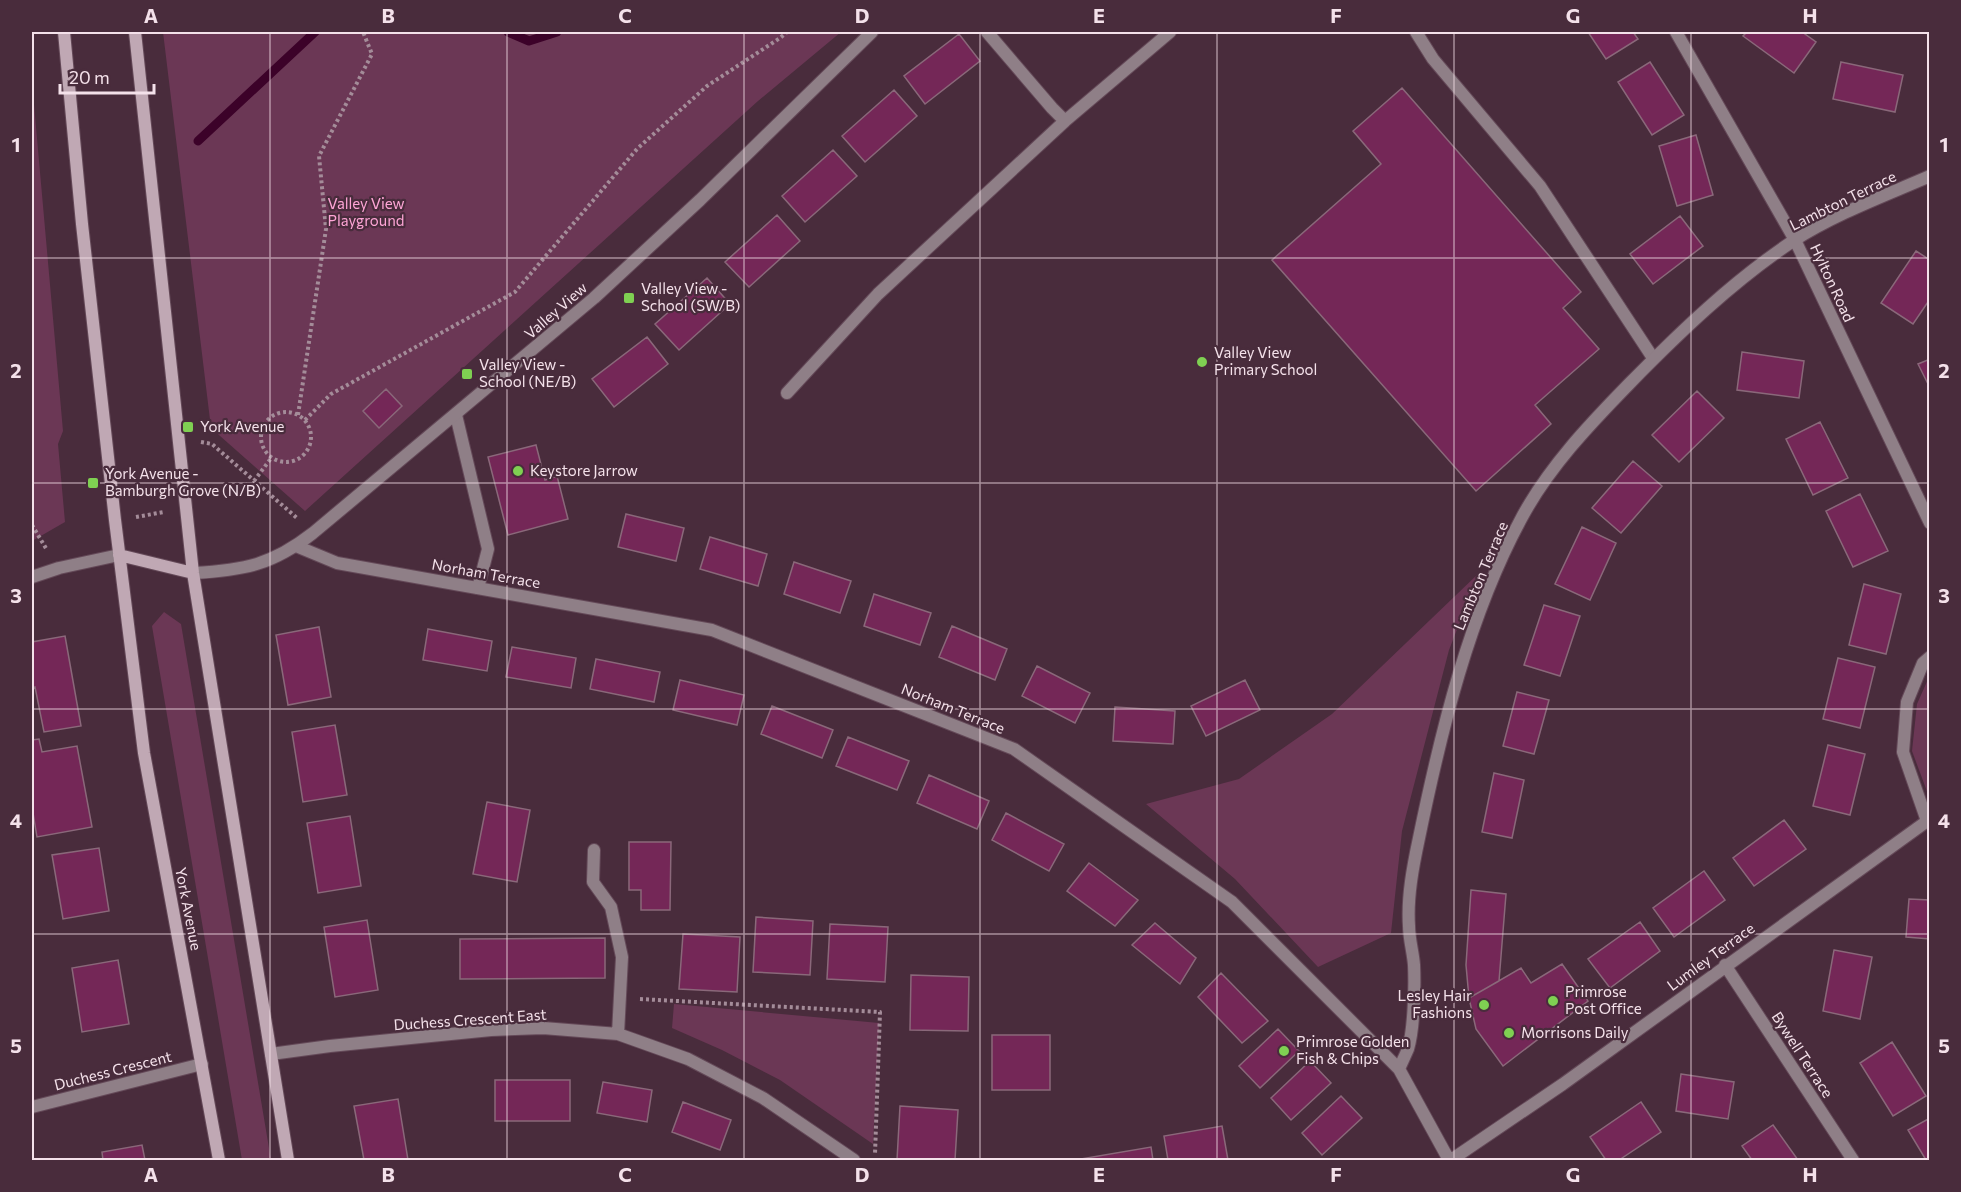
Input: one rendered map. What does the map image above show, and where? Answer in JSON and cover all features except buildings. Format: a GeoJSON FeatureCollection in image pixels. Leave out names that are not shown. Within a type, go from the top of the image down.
{"type":"FeatureCollection","features":[{"type":"Feature","properties":{"kind":"main road","name":"York Avenue"},"geometry":{"type":"LineString","coordinates":[[64,32],[83,236],[118,555],[144,753],[219,1161]]}},
{"type":"Feature","properties":{"kind":"main road"},"geometry":{"type":"LineString","coordinates":[[135,32],[193,573],[288,1161]]}},
{"type":"Feature","properties":{"kind":"main road"},"geometry":{"type":"LineString","coordinates":[[118,555],[193,573]]}},
{"type":"Feature","properties":{"kind":"street","name":"Valley View"},"geometry":{"type":"LineString","coordinates":[[193,573],[232,571],[257,565],[296,546],[313,533],[594,298],[700,200],[872,32]]}},
{"type":"Feature","properties":{"kind":"street"},"geometry":{"type":"LineString","coordinates":[[987,32],[1065,121]]}},
{"type":"Feature","properties":{"kind":"street"},"geometry":{"type":"LineString","coordinates":[[787,393],[878,294],[1065,121],[1170,32]]}},
{"type":"Feature","properties":{"kind":"street"},"geometry":{"type":"LineString","coordinates":[[1416,32],[1433,59],[1540,186],[1653,358]]}},
{"type":"Feature","properties":{"kind":"street","name":"Hylton Road"},"geometry":{"type":"LineString","coordinates":[[1676,32],[1795,240],[1929,523]]}},
{"type":"Feature","properties":{"kind":"street","name":"Lambton Terrace"},"geometry":{"type":"LineString","coordinates":[[1399,1069],[1409,1047],[1413,1011],[1414,966],[1408,926],[1419,838],[1451,702],[1483,603],[1522,517],[1551,473],[1579,437],[1653,358],[1709,305],[1795,240],[1858,207],[1929,176]]}},
{"type":"Feature","properties":{"kind":"street"},"geometry":{"type":"LineString","coordinates":[[456,415],[488,549],[478,588]]}},
{"type":"Feature","properties":{"kind":"street","name":"Norham Terrace"},"geometry":{"type":"LineString","coordinates":[[296,546],[337,563],[712,630],[1014,749],[1232,902],[1399,1069],[1450,1161]]}},
{"type":"Feature","properties":{"kind":"street"},"geometry":{"type":"LineString","coordinates":[[32,577],[59,568],[118,555]]}},
{"type":"Feature","properties":{"kind":"street"},"geometry":{"type":"LineString","coordinates":[[1929,657],[1923,663],[1907,702],[1902,752],[1929,821]]}},
{"type":"Feature","properties":{"kind":"street","name":"Lumley Terrace"},"geometry":{"type":"LineString","coordinates":[[1450,1161],[1563,1084],[1725,965],[1929,821]]}},
{"type":"Feature","properties":{"kind":"street"},"geometry":{"type":"LineString","coordinates":[[594,850],[593,882],[611,906],[622,957],[618,1034]]}},
{"type":"Feature","properties":{"kind":"street","name":"Bywell Terrace"},"geometry":{"type":"LineString","coordinates":[[1725,965],[1853,1161]]}},
{"type":"Feature","properties":{"kind":"street","name":"Duchess Crescent East"},"geometry":{"type":"LineString","coordinates":[[271,1054],[491,1030],[543,1028],[618,1034],[688,1059],[764,1098],[854,1161]]}},
{"type":"Feature","properties":{"kind":"street","name":"Duchess Crescent"},"geometry":{"type":"LineString","coordinates":[[32,1107],[201,1065]]}},
{"type":"Feature","properties":{"kind":"path"},"geometry":{"type":"LineString","coordinates":[[298,415],[326,229],[319,156],[372,54],[363,32]]}},
{"type":"Feature","properties":{"kind":"path"},"geometry":{"type":"LineString","coordinates":[[304,420],[331,394],[515,292],[637,149],[706,86],[787,32]]}},
{"type":"Feature","properties":{"kind":"path"},"geometry":{"type":"LineString","coordinates":[[282,412],[298,415],[304,420],[310,435],[307,450],[302,456],[287,462],[272,457],[262,444],[262,427],[274,415],[282,412]]}},
{"type":"Feature","properties":{"kind":"path"},"geometry":{"type":"LineString","coordinates":[[178,438],[212,444],[313,533]]}},
{"type":"Feature","properties":{"kind":"path"},"geometry":{"type":"LineString","coordinates":[[254,481],[272,457]]}},
{"type":"Feature","properties":{"kind":"path"},"geometry":{"type":"LineString","coordinates":[[115,520],[186,509]]}},
{"type":"Feature","properties":{"kind":"path"},"geometry":{"type":"LineString","coordinates":[[620,998],[880,1012],[875,1161]]}},
{"type":"Feature","properties":{"kind":"green space","name":"Valley View Playground"},"geometry":{"type":"Polygon","coordinates":[[[163,32],[841,32],[758,101],[305,511],[211,428],[163,32]]]}},
{"type":"Feature","properties":{"kind":"green space"},"geometry":{"type":"Polygon","coordinates":[[[32,82],[63,431],[58,444],[65,522],[32,541],[32,82]]]}},
{"type":"Feature","properties":{"kind":"green space"},"geometry":{"type":"Polygon","coordinates":[[[1479,573],[1449,650],[1402,831],[1391,933],[1318,967],[1235,879],[1146,804],[1239,779],[1332,714],[1479,573]]]}},
{"type":"Feature","properties":{"kind":"green space"},"geometry":{"type":"Polygon","coordinates":[[[164,612],[181,624],[271,1160],[242,1160],[152,626],[164,612]]]}},
{"type":"Feature","properties":{"kind":"green space"},"geometry":{"type":"Polygon","coordinates":[[[1929,677],[1930,793],[1928,794],[1912,751],[1917,704],[1929,677]]]}},
{"type":"Feature","properties":{"kind":"green space"},"geometry":{"type":"Polygon","coordinates":[[[674,1004],[879,1023],[873,1144],[780,1080],[722,1050],[672,1028],[674,1004]]]}},
{"type":"Feature","properties":{"kind":"waterway"},"geometry":{"type":"LineString","coordinates":[[198,141],[315,32]]}},
{"type":"Feature","properties":{"kind":"waterway"},"geometry":{"type":"LineString","coordinates":[[508,32],[529,41],[557,32]]}},
{"type":"Feature","properties":{"kind":"place","name":"Valley View - School (SW/B)"},"geometry":{"type":"Point","coordinates":[629,298]}},
{"type":"Feature","properties":{"kind":"place","name":"Valley View Primary School"},"geometry":{"type":"Point","coordinates":[1202,362]}},
{"type":"Feature","properties":{"kind":"place","name":"Valley View - School (NE/B)"},"geometry":{"type":"Point","coordinates":[467,374]}},
{"type":"Feature","properties":{"kind":"place","name":"York Avenue"},"geometry":{"type":"Point","coordinates":[188,427]}},
{"type":"Feature","properties":{"kind":"place","name":"Keystore Jarrow"},"geometry":{"type":"Point","coordinates":[518,471]}},
{"type":"Feature","properties":{"kind":"place","name":"York Avenue - Bamburgh Grove (N/B)"},"geometry":{"type":"Point","coordinates":[93,483]}},
{"type":"Feature","properties":{"kind":"place","name":"Primrose Post Office"},"geometry":{"type":"Point","coordinates":[1553,1001]}},
{"type":"Feature","properties":{"kind":"place","name":"Lesley Hair Fashions"},"geometry":{"type":"Point","coordinates":[1484,1005]}},
{"type":"Feature","properties":{"kind":"place","name":"Morrisons Daily"},"geometry":{"type":"Point","coordinates":[1509,1033]}},
{"type":"Feature","properties":{"kind":"place","name":"Primrose Golden Fish & Chips"},"geometry":{"type":"Point","coordinates":[1284,1051]}}]}
